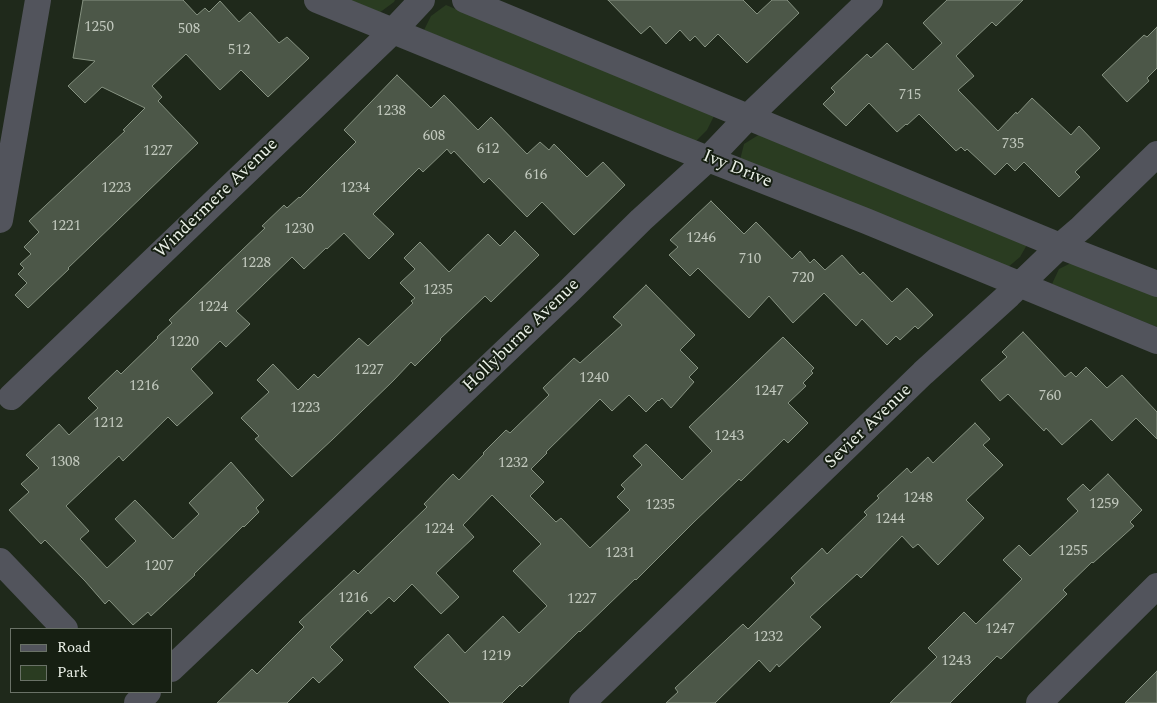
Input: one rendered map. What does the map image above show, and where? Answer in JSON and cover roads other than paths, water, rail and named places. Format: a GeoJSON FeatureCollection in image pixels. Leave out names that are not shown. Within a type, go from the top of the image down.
{"type":"FeatureCollection","features":[{"type":"Feature","properties":{"kind":"street"},"geometry":{"type":"LineString","coordinates":[[0,220],[38,0]]}},
{"type":"Feature","properties":{"kind":"street","name":"Ivy Drive"},"geometry":{"type":"LineString","coordinates":[[317,0],[1157,341]]}},
{"type":"Feature","properties":{"kind":"street","name":"Windermere Avenue"},"geometry":{"type":"LineString","coordinates":[[11,397],[422,0]]}},
{"type":"Feature","properties":{"kind":"street"},"geometry":{"type":"LineString","coordinates":[[466,0],[1060,246],[1157,284]]}},
{"type":"Feature","properties":{"kind":"street","name":"Hollyburne Avenue"},"geometry":{"type":"LineString","coordinates":[[172,668],[569,291],[641,220],[708,159],[749,116],[870,0]]}},
{"type":"Feature","properties":{"kind":"street","name":"Sevier Avenue"},"geometry":{"type":"LineString","coordinates":[[582,703],[923,373],[1081,228],[1157,154]]}},
{"type":"Feature","properties":{"kind":"street"},"geometry":{"type":"LineString","coordinates":[[0,561],[64,628]]}},
{"type":"Feature","properties":{"kind":"street"},"geometry":{"type":"LineString","coordinates":[[1039,703],[1157,586]]}},
{"type":"Feature","properties":{"kind":"street"},"geometry":{"type":"LineString","coordinates":[[126,693],[136,703],[147,693]]}}]}
